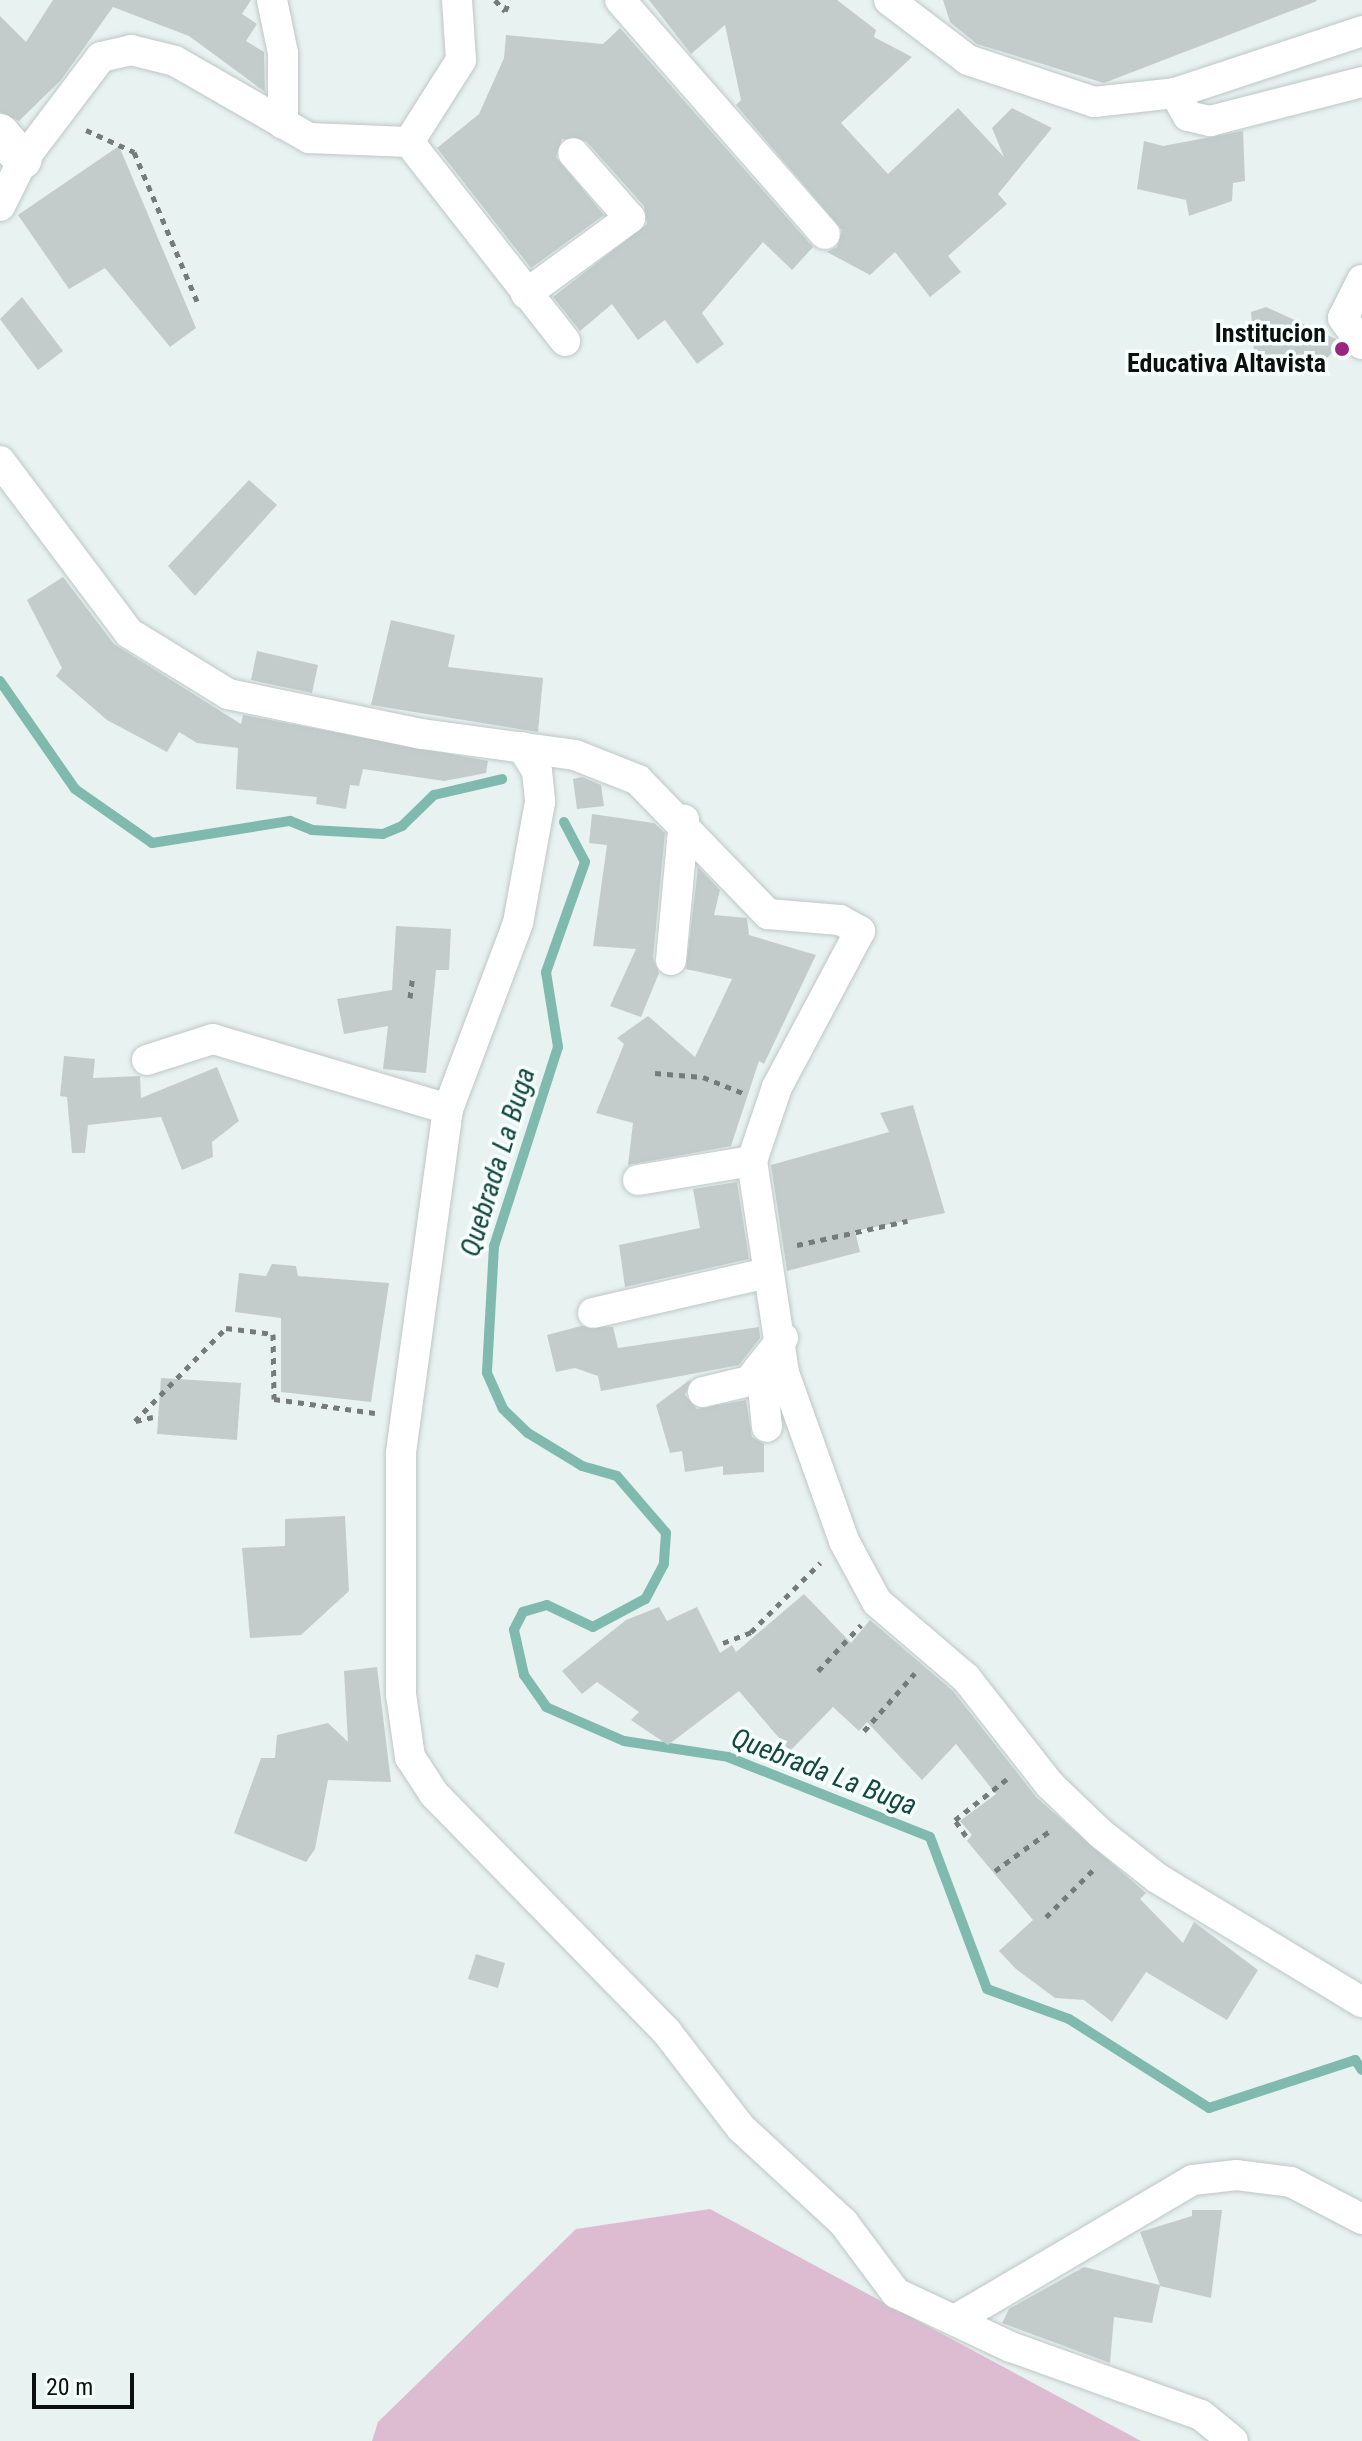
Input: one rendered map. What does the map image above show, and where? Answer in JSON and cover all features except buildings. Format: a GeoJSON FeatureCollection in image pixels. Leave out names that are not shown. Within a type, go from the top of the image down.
{"type":"FeatureCollection","features":[{"type":"Feature","properties":{"kind":"street"},"geometry":{"type":"LineString","coordinates":[[272,0],[283,53],[283,124]]}},
{"type":"Feature","properties":{"kind":"street"},"geometry":{"type":"LineString","coordinates":[[409,142],[461,60],[457,0]]}},
{"type":"Feature","properties":{"kind":"street"},"geometry":{"type":"LineString","coordinates":[[620,0],[825,234]]}},
{"type":"Feature","properties":{"kind":"street"},"geometry":{"type":"LineString","coordinates":[[889,0],[968,60],[1094,102],[1175,93],[1362,31]]}},
{"type":"Feature","properties":{"kind":"street"},"geometry":{"type":"LineString","coordinates":[[0,206],[12,146],[52,119],[101,57],[131,50],[175,61],[283,124],[351,144],[409,142]]}},
{"type":"Feature","properties":{"kind":"street"},"geometry":{"type":"LineString","coordinates":[[1175,93],[1188,116],[1210,121],[1362,82]]}},
{"type":"Feature","properties":{"kind":"street"},"geometry":{"type":"LineString","coordinates":[[409,142],[565,341]]}},
{"type":"Feature","properties":{"kind":"street"},"geometry":{"type":"LineString","coordinates":[[526,294],[630,218],[573,153]]}},
{"type":"Feature","properties":{"kind":"street"},"geometry":{"type":"LineString","coordinates":[[1362,280],[1343,318],[1362,344]]}},
{"type":"Feature","properties":{"kind":"street"},"geometry":{"type":"LineString","coordinates":[[0,461],[129,633],[228,694],[575,755],[638,780],[684,820],[768,914],[840,920],[860,931],[777,1087],[752,1161],[766,1261],[783,1338],[784,1373],[844,1541],[879,1603],[934,1651],[1076,1810],[1117,1847],[1362,2002]]}},
{"type":"Feature","properties":{"kind":"street"},"geometry":{"type":"LineString","coordinates":[[522,747],[540,787],[518,923],[448,1109],[405,1417],[397,1536],[410,1757],[434,1794],[666,2031],[741,2128],[843,2222],[896,2293],[955,2320],[1201,2415],[1233,2441]]}},
{"type":"Feature","properties":{"kind":"street"},"geometry":{"type":"LineString","coordinates":[[671,960],[684,820]]}},
{"type":"Feature","properties":{"kind":"street"},"geometry":{"type":"LineString","coordinates":[[147,1060],[213,1039],[448,1109]]}},
{"type":"Feature","properties":{"kind":"street"},"geometry":{"type":"LineString","coordinates":[[638,1180],[752,1161]]}},
{"type":"Feature","properties":{"kind":"street"},"geometry":{"type":"LineString","coordinates":[[593,1313],[766,1261]]}},
{"type":"Feature","properties":{"kind":"street"},"geometry":{"type":"LineString","coordinates":[[703,1392],[749,1381],[783,1338]]}},
{"type":"Feature","properties":{"kind":"street"},"geometry":{"type":"LineString","coordinates":[[761,1366],[767,1427]]}},
{"type":"Feature","properties":{"kind":"street"},"geometry":{"type":"LineString","coordinates":[[955,2320],[1193,2180],[1237,2175],[1291,2182],[1362,2219]]}},
{"type":"Feature","properties":{"kind":"path"},"geometry":{"type":"LineString","coordinates":[[495,0],[505,11],[510,0]]}},
{"type":"Feature","properties":{"kind":"path"},"geometry":{"type":"LineString","coordinates":[[52,119],[134,152],[197,301]]}},
{"type":"Feature","properties":{"kind":"path"},"geometry":{"type":"LineString","coordinates":[[410,998],[413,975]]}},
{"type":"Feature","properties":{"kind":"path"},"geometry":{"type":"LineString","coordinates":[[655,1073],[703,1077],[749,1095],[777,1087]]}},
{"type":"Feature","properties":{"kind":"path"},"geometry":{"type":"LineString","coordinates":[[766,1261],[907,1221]]}},
{"type":"Feature","properties":{"kind":"path"},"geometry":{"type":"LineString","coordinates":[[153,1417],[135,1421],[226,1328],[273,1334],[274,1399],[405,1417]]}},
{"type":"Feature","properties":{"kind":"path"},"geometry":{"type":"LineString","coordinates":[[723,1643],[751,1632],[844,1541]]}},
{"type":"Feature","properties":{"kind":"path"},"geometry":{"type":"LineString","coordinates":[[818,1671],[879,1603]]}},
{"type":"Feature","properties":{"kind":"path"},"geometry":{"type":"LineString","coordinates":[[864,1731],[934,1651]]}},
{"type":"Feature","properties":{"kind":"path"},"geometry":{"type":"LineString","coordinates":[[966,1836],[955,1820],[1032,1759]]}},
{"type":"Feature","properties":{"kind":"path"},"geometry":{"type":"LineString","coordinates":[[995,1871],[1076,1810]]}},
{"type":"Feature","properties":{"kind":"path"},"geometry":{"type":"LineString","coordinates":[[1046,1917],[1117,1847]]}},
{"type":"Feature","properties":{"kind":"shaded area"},"geometry":{"type":"Polygon","coordinates":[[[710,2209],[1141,2441],[372,2441],[378,2422],[576,2229],[710,2209]]]}},
{"type":"Feature","properties":{"kind":"waterway","name":"Quebrada La Buga"},"geometry":{"type":"LineString","coordinates":[[0,681],[75,789],[152,843],[290,821],[312,830],[383,834],[402,826],[434,795],[502,779]]}},
{"type":"Feature","properties":{"kind":"waterway","name":"Quebrada La Buga"},"geometry":{"type":"LineString","coordinates":[[564,822],[585,862],[546,972],[558,1047],[494,1246],[487,1373],[503,1409],[528,1433],[582,1466],[617,1476],[666,1533],[664,1564],[645,1599],[593,1627],[547,1605],[523,1612],[514,1630],[524,1675],[546,1707],[624,1741],[728,1757],[930,1837],[987,1989],[1069,2019],[1209,2108],[1355,2060],[1362,2070]]}},
{"type":"Feature","properties":{"kind":"place","name":"Institucion Educativa Altavista"},"geometry":{"type":"Point","coordinates":[1342,349]}}]}
